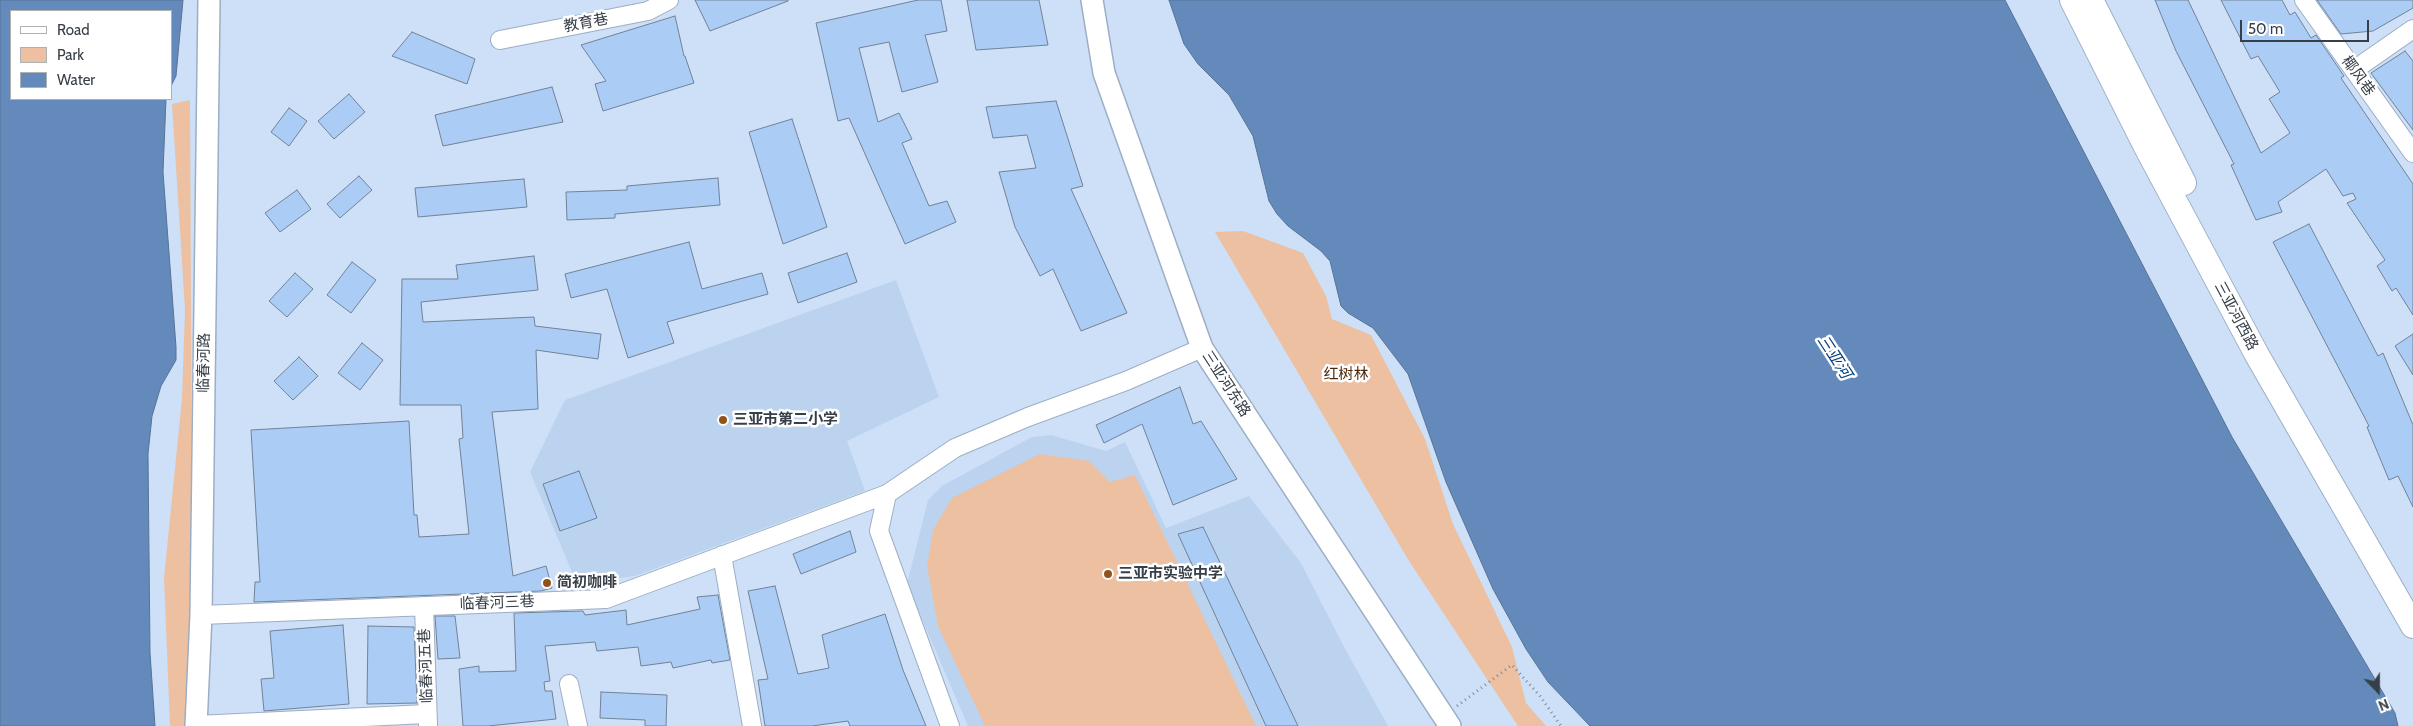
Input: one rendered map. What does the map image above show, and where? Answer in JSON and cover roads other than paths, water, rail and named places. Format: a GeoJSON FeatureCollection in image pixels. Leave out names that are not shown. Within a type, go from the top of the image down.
{"type":"FeatureCollection","features":[{"type":"Feature","properties":{"kind":"main road","name":"三亚河西路"},"geometry":{"type":"LineString","coordinates":[[2072,0],[2146,147],[2257,355],[2413,626]]}},
{"type":"Feature","properties":{"kind":"main road","name":"三亚河西路"},"geometry":{"type":"LineString","coordinates":[[2091,0],[2267,347],[2413,601]]}},
{"type":"Feature","properties":{"kind":"street","name":"临春河路"},"geometry":{"type":"LineString","coordinates":[[196,726],[200,615],[208,0]]}},
{"type":"Feature","properties":{"kind":"street","name":"教育巷"},"geometry":{"type":"LineString","coordinates":[[500,40],[648,11],[669,0]]}},
{"type":"Feature","properties":{"kind":"street","name":"三亚河东路"},"geometry":{"type":"LineString","coordinates":[[1092,0],[1104,74],[1202,348],[1446,721]]}},
{"type":"Feature","properties":{"kind":"street","name":"椰风巷"},"geometry":{"type":"LineString","coordinates":[[2304,0],[2413,153]]}},
{"type":"Feature","properties":{"kind":"street"},"geometry":{"type":"LineString","coordinates":[[2354,70],[2413,29]]}},
{"type":"Feature","properties":{"kind":"street","name":"临春河三巷"},"geometry":{"type":"LineString","coordinates":[[200,615],[606,599],[887,494],[956,448],[1028,417],[1126,382],[1202,348]]}},
{"type":"Feature","properties":{"kind":"street"},"geometry":{"type":"LineString","coordinates":[[887,494],[879,530],[950,726]]}},
{"type":"Feature","properties":{"kind":"street"},"geometry":{"type":"LineString","coordinates":[[722,555],[752,726]]}},
{"type":"Feature","properties":{"kind":"street","name":"临春河五巷"},"geometry":{"type":"LineString","coordinates":[[424,606],[428,720]]}},
{"type":"Feature","properties":{"kind":"street"},"geometry":{"type":"LineString","coordinates":[[569,684],[578,726]]}},
{"type":"Feature","properties":{"kind":"street"},"geometry":{"type":"LineString","coordinates":[[196,726],[428,720]]}},
{"type":"Feature","properties":{"kind":"water"},"geometry":{"type":"Polygon","coordinates":[[[0,0],[183,0],[176,76],[172,84],[172,10],[10,10],[10,100],[166,100],[163,172],[176,360],[161,386],[152,416],[148,454],[150,653],[155,726],[0,726],[0,0]]]}},
{"type":"Feature","properties":{"kind":"water","name":"三亚河"},"geometry":{"type":"Polygon","coordinates":[[[1169,0],[2005,0],[2232,437],[2395,713],[2398,726],[1590,726],[1548,682],[1526,649],[1493,589],[1446,482],[1408,374],[1373,328],[1348,313],[1341,306],[1330,261],[1321,251],[1288,226],[1277,214],[1269,201],[1253,136],[1229,95],[1198,64],[1184,44],[1169,0]]]}},
{"type":"Feature","properties":{"kind":"place","name":"三亚市第二小学"},"geometry":{"type":"Point","coordinates":[723,420]}},
{"type":"Feature","properties":{"kind":"place","name":"三亚市实验中学"},"geometry":{"type":"Point","coordinates":[1108,574]}},
{"type":"Feature","properties":{"kind":"place","name":"简初咖啡"},"geometry":{"type":"Point","coordinates":[547,583]}},
{"type":"Feature","properties":{"kind":"park label","name":"红树林"},"geometry":{"type":"Point","coordinates":[1346,375]}}]}
